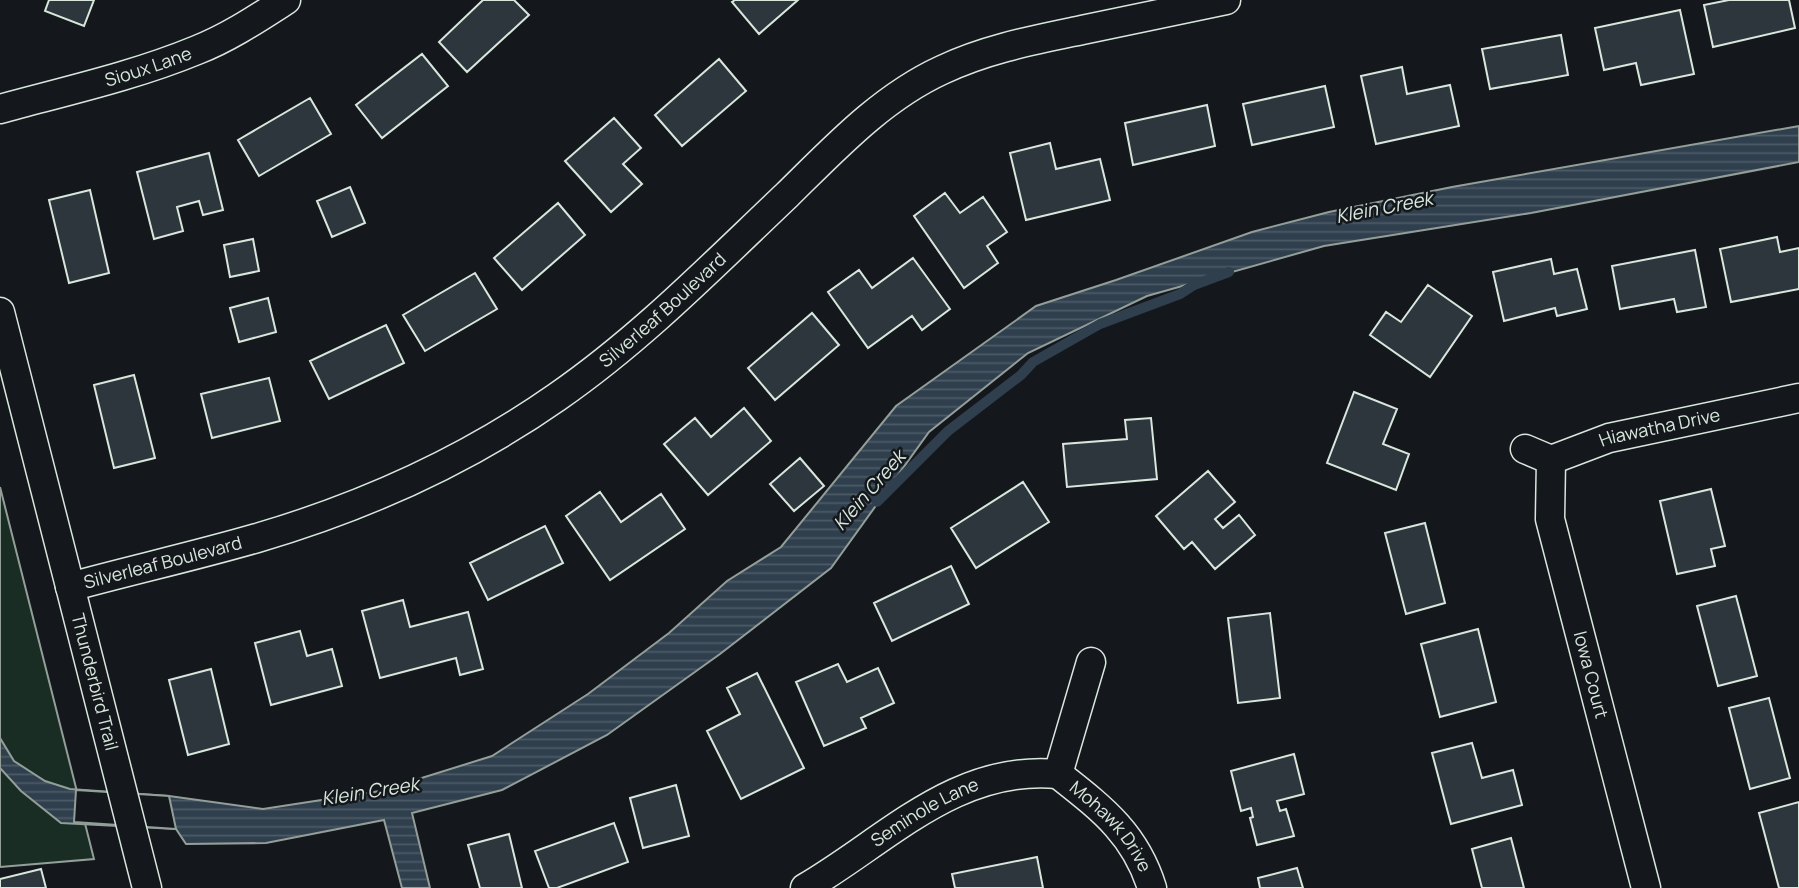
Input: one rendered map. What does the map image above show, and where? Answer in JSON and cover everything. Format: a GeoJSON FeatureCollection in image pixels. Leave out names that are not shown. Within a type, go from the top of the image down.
{"type":"FeatureCollection","features":[{"type":"Feature","properties":{"kind":"street","name":"Sioux Lane"},"geometry":{"type":"LineString","coordinates":[[0,109],[142,70],[199,50],[251,23],[286,0]]}},
{"type":"Feature","properties":{"kind":"street","name":"Silverleaf Boulevard"},"geometry":{"type":"LineString","coordinates":[[70,587],[258,538],[331,513],[383,493],[479,446],[556,398],[623,348],[671,306],[856,128],[894,98],[941,70],[1006,46],[1226,0]]}},
{"type":"Feature","properties":{"kind":"street","name":"Thunderbird Trail"},"geometry":{"type":"LineString","coordinates":[[0,312],[147,888]]}},
{"type":"Feature","properties":{"kind":"street","name":"Hiawatha Drive"},"geometry":{"type":"LineString","coordinates":[[1551,460],[1609,438],[1799,398]]}},
{"type":"Feature","properties":{"kind":"street"},"geometry":{"type":"LineString","coordinates":[[1525,449],[1551,460]]}},
{"type":"Feature","properties":{"kind":"street","name":"Iowa Court"},"geometry":{"type":"LineString","coordinates":[[1551,460],[1550,519],[1646,888]]}},
{"type":"Feature","properties":{"kind":"street"},"geometry":{"type":"LineString","coordinates":[[1058,774],[1091,662]]}},
{"type":"Feature","properties":{"kind":"street","name":"Seminole Lane"},"geometry":{"type":"LineString","coordinates":[[805,888],[937,801],[1011,774],[1058,774]]}},
{"type":"Feature","properties":{"kind":"street","name":"Mohawk Drive"},"geometry":{"type":"LineString","coordinates":[[1058,774],[1094,802],[1130,839],[1145,867],[1152,888]]}},
{"type":"Feature","properties":{"kind":"green space"},"geometry":{"type":"Polygon","coordinates":[[[0,487],[94,859],[0,867],[0,487]]]}},
{"type":"Feature","properties":{"kind":"water"},"geometry":{"type":"Polygon","coordinates":[[[1799,126],[1799,162],[1531,213],[1324,246],[1147,296],[1028,353],[929,432],[831,568],[720,654],[607,735],[502,790],[412,813],[430,888],[402,888],[384,820],[266,843],[186,844],[176,829],[61,823],[21,791],[0,768],[0,738],[14,761],[45,781],[70,789],[169,796],[263,809],[380,791],[492,756],[588,694],[669,633],[727,581],[781,547],[896,406],[1036,306],[1252,232],[1329,212],[1452,187],[1799,126]]]}},
{"type":"Feature","properties":{"kind":"pier"},"geometry":{"type":"Polygon","coordinates":[[[76,790],[169,796],[176,829],[74,822],[76,790]]]}},
{"type":"Feature","properties":{"kind":"building"},"geometry":{"type":"Polygon","coordinates":[[[49,0],[94,0],[84,26],[45,11],[49,0]]]}},
{"type":"Feature","properties":{"kind":"building"},"geometry":{"type":"Polygon","coordinates":[[[483,0],[514,0],[529,15],[467,72],[439,42],[483,0]]]}},
{"type":"Feature","properties":{"kind":"building"},"geometry":{"type":"Polygon","coordinates":[[[798,0],[759,34],[732,2],[798,0]]]}},
{"type":"Feature","properties":{"kind":"building"},"geometry":{"type":"Polygon","coordinates":[[[1729,0],[1789,0],[1795,28],[1713,47],[1704,5],[1729,0]]]}},
{"type":"Feature","properties":{"kind":"building"},"geometry":{"type":"Polygon","coordinates":[[[1680,10],[1694,74],[1641,85],[1636,63],[1604,70],[1595,28],[1680,10]]]}},
{"type":"Feature","properties":{"kind":"building"},"geometry":{"type":"Polygon","coordinates":[[[1561,35],[1568,75],[1490,89],[1482,49],[1561,35]]]}},
{"type":"Feature","properties":{"kind":"building"},"geometry":{"type":"Polygon","coordinates":[[[422,54],[448,86],[382,138],[356,105],[422,54]]]}},
{"type":"Feature","properties":{"kind":"building"},"geometry":{"type":"Polygon","coordinates":[[[719,59],[746,91],[682,146],[655,115],[719,59]]]}},
{"type":"Feature","properties":{"kind":"building"},"geometry":{"type":"Polygon","coordinates":[[[1402,67],[1407,94],[1450,85],[1459,126],[1376,144],[1361,76],[1402,67]]]}},
{"type":"Feature","properties":{"kind":"building"},"geometry":{"type":"Polygon","coordinates":[[[1325,86],[1334,127],[1252,145],[1243,104],[1325,86]]]}},
{"type":"Feature","properties":{"kind":"building"},"geometry":{"type":"Polygon","coordinates":[[[310,98],[331,134],[259,176],[238,140],[310,98]]]}},
{"type":"Feature","properties":{"kind":"building"},"geometry":{"type":"Polygon","coordinates":[[[1207,105],[1215,146],[1133,165],[1125,123],[1207,105]]]}},
{"type":"Feature","properties":{"kind":"building"},"geometry":{"type":"Polygon","coordinates":[[[614,118],[641,148],[623,164],[642,184],[611,212],[565,161],[614,118]]]}},
{"type":"Feature","properties":{"kind":"building"},"geometry":{"type":"Polygon","coordinates":[[[1050,143],[1056,169],[1100,159],[1110,200],[1026,220],[1010,153],[1050,143]]]}},
{"type":"Feature","properties":{"kind":"building"},"geometry":{"type":"Polygon","coordinates":[[[209,153],[223,210],[203,215],[199,201],[177,207],[183,231],[154,239],[137,172],[209,153]]]}},
{"type":"Feature","properties":{"kind":"building"},"geometry":{"type":"Polygon","coordinates":[[[350,187],[365,223],[332,237],[317,201],[350,187]]]}},
{"type":"Feature","properties":{"kind":"building"},"geometry":{"type":"Polygon","coordinates":[[[90,190],[109,273],[69,283],[49,200],[90,190]]]}},
{"type":"Feature","properties":{"kind":"building"},"geometry":{"type":"Polygon","coordinates":[[[945,193],[960,213],[983,197],[1007,232],[987,246],[998,263],[964,288],[914,216],[945,193]]]}},
{"type":"Feature","properties":{"kind":"building"},"geometry":{"type":"Polygon","coordinates":[[[558,203],[585,235],[522,290],[494,258],[558,203]]]}},
{"type":"Feature","properties":{"kind":"building"},"geometry":{"type":"Polygon","coordinates":[[[1777,237],[1780,252],[1799,248],[1799,289],[1731,302],[1720,249],[1777,237]]]}},
{"type":"Feature","properties":{"kind":"building"},"geometry":{"type":"Polygon","coordinates":[[[253,239],[259,271],[230,277],[224,245],[253,239]]]}},
{"type":"Feature","properties":{"kind":"building"},"geometry":{"type":"Polygon","coordinates":[[[1695,250],[1706,307],[1677,312],[1674,299],[1620,309],[1612,266],[1695,250]]]}},
{"type":"Feature","properties":{"kind":"building"},"geometry":{"type":"Polygon","coordinates":[[[913,258],[950,309],[922,330],[912,316],[868,348],[828,292],[859,270],[872,288],[913,258]]]}},
{"type":"Feature","properties":{"kind":"building"},"geometry":{"type":"Polygon","coordinates":[[[1551,259],[1554,274],[1577,269],[1587,309],[1557,316],[1555,308],[1504,321],[1493,272],[1551,259]]]}},
{"type":"Feature","properties":{"kind":"building"},"geometry":{"type":"Polygon","coordinates":[[[475,273],[497,309],[425,351],[403,315],[475,273]]]}},
{"type":"Feature","properties":{"kind":"building"},"geometry":{"type":"Polygon","coordinates":[[[1428,285],[1472,316],[1430,377],[1370,335],[1386,312],[1401,322],[1428,285]]]}},
{"type":"Feature","properties":{"kind":"building"},"geometry":{"type":"Polygon","coordinates":[[[268,298],[276,332],[239,342],[230,308],[268,298]]]}},
{"type":"Feature","properties":{"kind":"building"},"geometry":{"type":"Polygon","coordinates":[[[812,313],[839,345],[775,400],[748,368],[812,313]]]}},
{"type":"Feature","properties":{"kind":"building"},"geometry":{"type":"Polygon","coordinates":[[[386,325],[404,363],[329,399],[310,361],[386,325]]]}},
{"type":"Feature","properties":{"kind":"building"},"geometry":{"type":"Polygon","coordinates":[[[134,375],[155,458],[114,468],[94,385],[134,375]]]}},
{"type":"Feature","properties":{"kind":"building"},"geometry":{"type":"Polygon","coordinates":[[[269,378],[280,421],[212,438],[201,394],[269,378]]]}},
{"type":"Feature","properties":{"kind":"building"},"geometry":{"type":"Polygon","coordinates":[[[1354,392],[1397,409],[1383,444],[1409,454],[1396,490],[1327,463],[1354,392]]]}},
{"type":"Feature","properties":{"kind":"building"},"geometry":{"type":"Polygon","coordinates":[[[744,408],[771,441],[708,495],[664,444],[695,418],[711,437],[744,408]]]}},
{"type":"Feature","properties":{"kind":"building"},"geometry":{"type":"Polygon","coordinates":[[[1151,418],[1157,479],[1067,487],[1063,444],[1127,439],[1125,420],[1151,418]]]}},
{"type":"Feature","properties":{"kind":"building"},"geometry":{"type":"Polygon","coordinates":[[[800,458],[824,486],[794,511],[770,484],[800,458]]]}},
{"type":"Feature","properties":{"kind":"building"},"geometry":{"type":"Polygon","coordinates":[[[1208,471],[1235,502],[1215,519],[1223,528],[1239,515],[1255,535],[1215,569],[1192,542],[1184,549],[1156,516],[1208,471]]]}},
{"type":"Feature","properties":{"kind":"building"},"geometry":{"type":"Polygon","coordinates":[[[1023,482],[1049,522],[976,568],[951,528],[1023,482]]]}},
{"type":"Feature","properties":{"kind":"building"},"geometry":{"type":"Polygon","coordinates":[[[1711,489],[1725,546],[1711,549],[1715,566],[1677,574],[1660,501],[1711,489]]]}},
{"type":"Feature","properties":{"kind":"building"},"geometry":{"type":"Polygon","coordinates":[[[600,492],[621,522],[661,494],[685,529],[610,580],[566,516],[600,492]]]}},
{"type":"Feature","properties":{"kind":"building"},"geometry":{"type":"Polygon","coordinates":[[[1425,523],[1445,603],[1406,614],[1385,533],[1425,523]]]}},
{"type":"Feature","properties":{"kind":"building"},"geometry":{"type":"Polygon","coordinates":[[[545,526],[563,563],[488,600],[470,563],[545,526]]]}},
{"type":"Feature","properties":{"kind":"building"},"geometry":{"type":"Polygon","coordinates":[[[951,566],[969,604],[892,641],[874,603],[951,566]]]}},
{"type":"Feature","properties":{"kind":"building"},"geometry":{"type":"Polygon","coordinates":[[[1736,596],[1757,676],[1718,686],[1697,606],[1736,596]]]}},
{"type":"Feature","properties":{"kind":"building"},"geometry":{"type":"Polygon","coordinates":[[[403,600],[410,627],[468,612],[483,669],[460,675],[456,658],[380,678],[362,611],[403,600]]]}},
{"type":"Feature","properties":{"kind":"building"},"geometry":{"type":"Polygon","coordinates":[[[1270,613],[1280,698],[1238,703],[1228,618],[1270,613]]]}},
{"type":"Feature","properties":{"kind":"building"},"geometry":{"type":"Polygon","coordinates":[[[1478,629],[1496,702],[1440,717],[1421,644],[1478,629]]]}},
{"type":"Feature","properties":{"kind":"building"},"geometry":{"type":"Polygon","coordinates":[[[300,631],[307,656],[332,649],[342,686],[271,705],[255,643],[300,631]]]}},
{"type":"Feature","properties":{"kind":"building"},"geometry":{"type":"Polygon","coordinates":[[[838,664],[847,682],[878,668],[894,703],[861,718],[866,728],[824,746],[796,682],[838,664]]]}},
{"type":"Feature","properties":{"kind":"building"},"geometry":{"type":"Polygon","coordinates":[[[211,669],[229,744],[188,755],[169,680],[211,669]]]}},
{"type":"Feature","properties":{"kind":"building"},"geometry":{"type":"Polygon","coordinates":[[[757,673],[804,768],[741,799],[707,731],[740,714],[727,688],[757,673]]]}},
{"type":"Feature","properties":{"kind":"building"},"geometry":{"type":"Polygon","coordinates":[[[1769,698],[1790,778],[1750,789],[1729,708],[1769,698]]]}},
{"type":"Feature","properties":{"kind":"building"},"geometry":{"type":"Polygon","coordinates":[[[1472,743],[1482,778],[1513,770],[1522,805],[1451,824],[1432,753],[1472,743]]]}},
{"type":"Feature","properties":{"kind":"building"},"geometry":{"type":"Polygon","coordinates":[[[1294,754],[1304,794],[1277,801],[1280,811],[1286,809],[1294,836],[1257,845],[1250,818],[1253,817],[1251,808],[1241,811],[1231,771],[1294,754]]]}},
{"type":"Feature","properties":{"kind":"building"},"geometry":{"type":"Polygon","coordinates":[[[676,785],[689,836],[643,848],[630,798],[676,785]]]}},
{"type":"Feature","properties":{"kind":"building"},"geometry":{"type":"Polygon","coordinates":[[[1799,802],[1799,888],[1779,888],[1759,813],[1799,802]]]}},
{"type":"Feature","properties":{"kind":"building"},"geometry":{"type":"Polygon","coordinates":[[[614,823],[628,862],[557,888],[549,888],[535,851],[614,823]]]}},
{"type":"Feature","properties":{"kind":"building"},"geometry":{"type":"Polygon","coordinates":[[[509,834],[522,888],[480,888],[468,845],[509,834]]]}},
{"type":"Feature","properties":{"kind":"building"},"geometry":{"type":"Polygon","coordinates":[[[1511,838],[1524,888],[1482,888],[1472,849],[1511,838]]]}},
{"type":"Feature","properties":{"kind":"building"},"geometry":{"type":"Polygon","coordinates":[[[1037,857],[1043,888],[955,888],[952,874],[1037,857]]]}},
{"type":"Feature","properties":{"kind":"building"},"geometry":{"type":"Polygon","coordinates":[[[1297,868],[1303,888],[1260,888],[1258,878],[1297,868]]]}},
{"type":"Feature","properties":{"kind":"building"},"geometry":{"type":"Polygon","coordinates":[[[41,869],[46,888],[0,888],[0,879],[41,869]]]}},
{"type":"Feature","properties":{"kind":"waterway","name":"Klein Creek"},"geometry":{"type":"LineString","coordinates":[[877,502],[948,431],[1021,375],[1033,362],[1100,324],[1229,272]]}}]}
